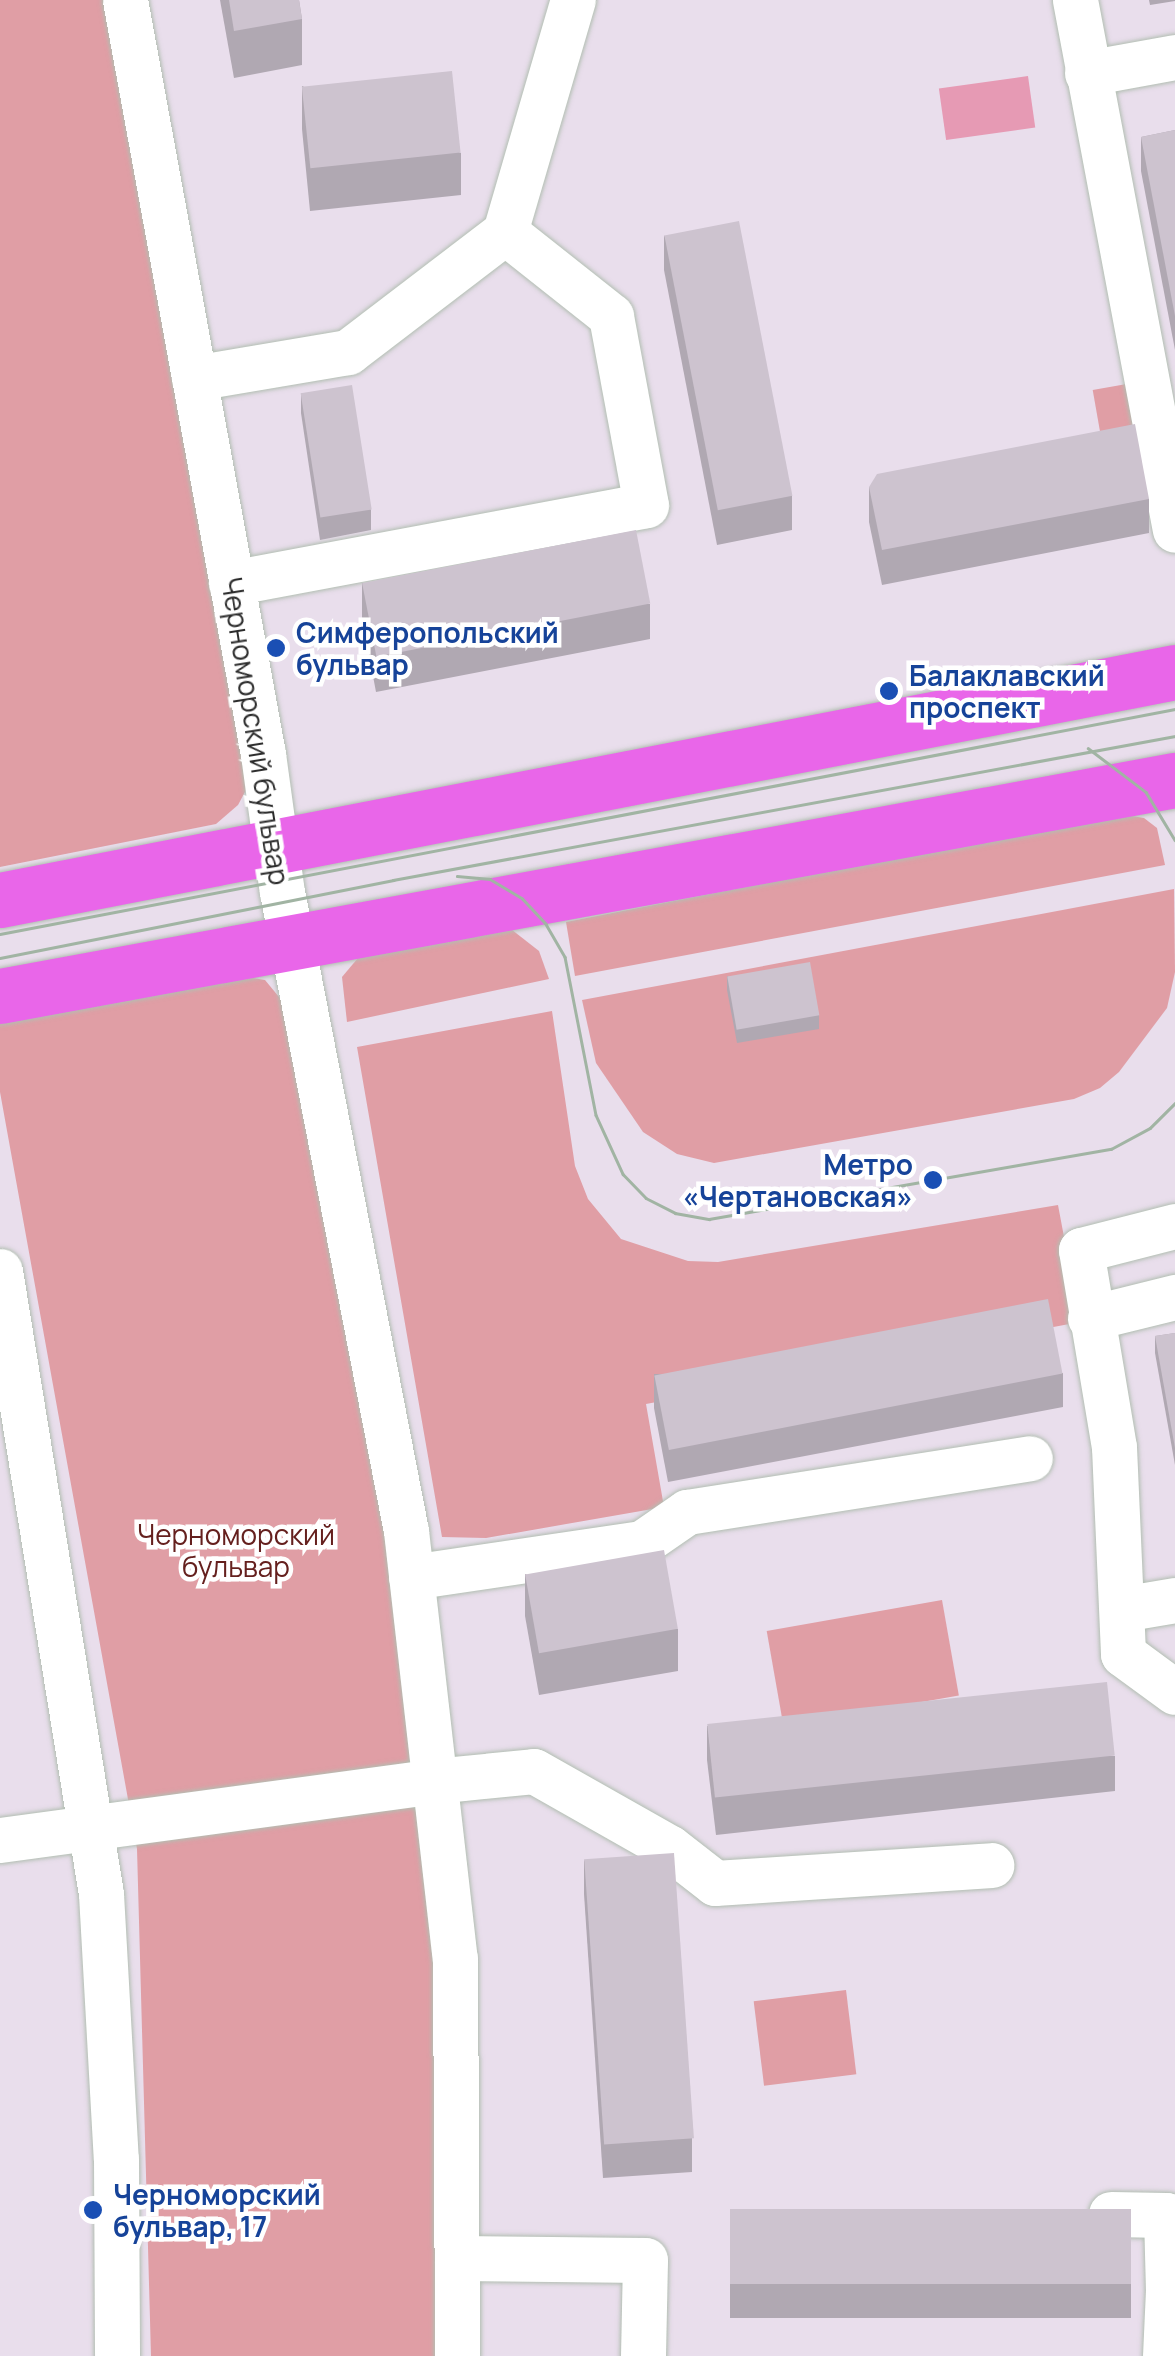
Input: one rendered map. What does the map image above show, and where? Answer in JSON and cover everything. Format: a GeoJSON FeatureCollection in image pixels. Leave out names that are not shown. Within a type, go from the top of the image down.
{"type":"FeatureCollection","features":[{"type":"Feature","properties":{"kind":"main road"},"geometry":{"type":"LineString","coordinates":[[0,900],[1175,672]]}},
{"type":"Feature","properties":{"kind":"main road"},"geometry":{"type":"LineString","coordinates":[[0,996],[1175,780]]}},
{"type":"Feature","properties":{"kind":"street","name":"Черноморский бульвар"},"geometry":{"type":"LineString","coordinates":[[125,0],[292,941],[411,1577],[455,1958],[457,2356]]}},
{"type":"Feature","properties":{"kind":"street"},"geometry":{"type":"LineString","coordinates":[[194,378],[348,352],[506,232],[573,0]]}},
{"type":"Feature","properties":{"kind":"street"},"geometry":{"type":"LineString","coordinates":[[1075,0],[1140,431],[1175,530]]}},
{"type":"Feature","properties":{"kind":"street"},"geometry":{"type":"LineString","coordinates":[[1088,73],[1175,57]]}},
{"type":"Feature","properties":{"kind":"street"},"geometry":{"type":"LineString","coordinates":[[231,584],[646,504],[611,316],[506,232]]}},
{"type":"Feature","properties":{"kind":"street"},"geometry":{"type":"LineString","coordinates":[[1175,1226],[1080,1250],[1114,1447],[1124,1654],[1175,1692]]}},
{"type":"Feature","properties":{"kind":"street"},"geometry":{"type":"LineString","coordinates":[[0,1270],[101,1894],[116,2158],[116,2356]]}},
{"type":"Feature","properties":{"kind":"street"},"geometry":{"type":"LineString","coordinates":[[1090,1318],[1175,1297]]}},
{"type":"Feature","properties":{"kind":"street"},"geometry":{"type":"LineString","coordinates":[[411,1577],[642,1543],[687,1512],[1030,1458]]}},
{"type":"Feature","properties":{"kind":"street"},"geometry":{"type":"LineString","coordinates":[[1122,1609],[1175,1600]]}},
{"type":"Feature","properties":{"kind":"street"},"geometry":{"type":"LineString","coordinates":[[0,1840],[434,1780],[534,1771],[670,1848],[715,1883],[991,1865]]}},
{"type":"Feature","properties":{"kind":"street"},"geometry":{"type":"LineString","coordinates":[[1111,2214],[1166,2215],[1171,2291],[1166,2356]]}},
{"type":"Feature","properties":{"kind":"street"},"geometry":{"type":"LineString","coordinates":[[456,2258],[645,2260],[643,2356]]}},
{"type":"Feature","properties":{"kind":"green space"},"geometry":{"type":"Polygon","coordinates":[[[0,0],[112,0],[255,773],[238,805],[216,824],[0,867],[0,0]]]}},
{"type":"Feature","properties":{"kind":"green space"},"geometry":{"type":"Polygon","coordinates":[[[1138,382],[1146,429],[1101,437],[1093,390],[1138,382]]]}},
{"type":"Feature","properties":{"kind":"green space"},"geometry":{"type":"Polygon","coordinates":[[[1120,814],[1144,818],[1157,828],[1165,865],[575,976],[566,922],[1120,814]]]}},
{"type":"Feature","properties":{"kind":"green space"},"geometry":{"type":"Polygon","coordinates":[[[1174,889],[1175,972],[1167,1008],[1119,1072],[1100,1088],[1074,1099],[714,1163],[677,1154],[643,1132],[596,1063],[582,1000],[1174,889]]]}},
{"type":"Feature","properties":{"kind":"green space"},"geometry":{"type":"Polygon","coordinates":[[[507,926],[539,951],[549,979],[347,1022],[342,977],[363,952],[507,926]]]}},
{"type":"Feature","properties":{"kind":"green space","name":"Черноморский бульвар"},"geometry":{"type":"Polygon","coordinates":[[[227,974],[265,980],[284,1003],[386,1535],[435,1962],[436,2356],[151,2356],[137,1849],[0,1092],[0,1014],[227,974]]]}},
{"type":"Feature","properties":{"kind":"green space"},"geometry":{"type":"Polygon","coordinates":[[[552,1011],[575,1166],[588,1199],[621,1239],[688,1261],[718,1262],[1058,1205],[1080,1322],[646,1404],[664,1507],[486,1538],[442,1537],[357,1047],[552,1011]]]}},
{"type":"Feature","properties":{"kind":"green space"},"geometry":{"type":"Polygon","coordinates":[[[942,1600],[959,1696],[784,1726],[767,1631],[942,1600]]]}},
{"type":"Feature","properties":{"kind":"green space"},"geometry":{"type":"Polygon","coordinates":[[[846,1990],[856,2074],[764,2086],[754,2001],[846,1990]]]}},
{"type":"Feature","properties":{"kind":"shaded area"},"geometry":{"type":"Polygon","coordinates":[[[1028,76],[1035,127],[946,140],[939,89],[1028,76]]]}},
{"type":"Feature","properties":{"kind":"building"},"geometry":{"type":"Polygon","coordinates":[[[229,0],[299,0],[302,19],[234,31],[229,0]]]}},
{"type":"Feature","properties":{"kind":"building"},"geometry":{"type":"Polygon","coordinates":[[[452,71],[461,153],[310,168],[302,87],[452,71]]]}},
{"type":"Feature","properties":{"kind":"building"},"geometry":{"type":"Polygon","coordinates":[[[1175,130],[1175,316],[1141,137],[1175,130]]]}},
{"type":"Feature","properties":{"kind":"building"},"geometry":{"type":"Polygon","coordinates":[[[739,221],[792,496],[718,510],[664,236],[739,221]]]}},
{"type":"Feature","properties":{"kind":"building"},"geometry":{"type":"Polygon","coordinates":[[[352,385],[372,509],[320,518],[301,393],[352,385]]]}},
{"type":"Feature","properties":{"kind":"building"},"geometry":{"type":"Polygon","coordinates":[[[1135,424],[1149,499],[882,550],[869,487],[877,474],[1135,424]]]}},
{"type":"Feature","properties":{"kind":"building"},"geometry":{"type":"Polygon","coordinates":[[[636,530],[650,604],[376,657],[362,583],[636,530]]]}},
{"type":"Feature","properties":{"kind":"building"},"geometry":{"type":"Polygon","coordinates":[[[810,962],[819,1015],[737,1030],[727,977],[810,962]]]}},
{"type":"Feature","properties":{"kind":"building"},"geometry":{"type":"Polygon","coordinates":[[[1048,1299],[1063,1374],[669,1450],[654,1376],[1048,1299]]]}},
{"type":"Feature","properties":{"kind":"building"},"geometry":{"type":"Polygon","coordinates":[[[1175,1333],[1175,1448],[1155,1336],[1175,1333]]]}},
{"type":"Feature","properties":{"kind":"building"},"geometry":{"type":"Polygon","coordinates":[[[664,1550],[678,1629],[539,1653],[525,1574],[664,1550]]]}},
{"type":"Feature","properties":{"kind":"building"},"geometry":{"type":"Polygon","coordinates":[[[1107,1682],[1115,1756],[715,1798],[707,1724],[1107,1682]]]}},
{"type":"Feature","properties":{"kind":"building"},"geometry":{"type":"Polygon","coordinates":[[[674,1853],[694,2138],[604,2145],[584,1859],[674,1853]]]}},
{"type":"Feature","properties":{"kind":"building"},"geometry":{"type":"Polygon","coordinates":[[[730,2209],[1131,2209],[1131,2284],[730,2284],[730,2209]]]}},
{"type":"Feature","properties":{"kind":"tram line"},"geometry":{"type":"LineString","coordinates":[[0,934],[1175,709]]}},
{"type":"Feature","properties":{"kind":"tram line"},"geometry":{"type":"LineString","coordinates":[[0,958],[393,880],[1175,736]]}},
{"type":"Feature","properties":{"kind":"tram line"},"geometry":{"type":"LineString","coordinates":[[1088,748],[1146,792],[1175,840]]}},
{"type":"Feature","properties":{"kind":"tram line"},"geometry":{"type":"LineString","coordinates":[[457,876],[490,879],[522,898],[546,924],[565,957],[596,1115],[623,1174],[646,1198],[675,1213],[709,1219],[1111,1149],[1150,1128],[1175,1103]]}},
{"type":"Feature","properties":{"kind":"place","name":"Симферопольский бульвар"},"geometry":{"type":"Point","coordinates":[276,648]}},
{"type":"Feature","properties":{"kind":"place","name":"Балаклавский проспект"},"geometry":{"type":"Point","coordinates":[889,691]}},
{"type":"Feature","properties":{"kind":"place","name":"Метро «Чертановская»"},"geometry":{"type":"Point","coordinates":[933,1180]}},
{"type":"Feature","properties":{"kind":"place","name":"Черноморский бульвар, 17"},"geometry":{"type":"Point","coordinates":[93,2210]}}]}
